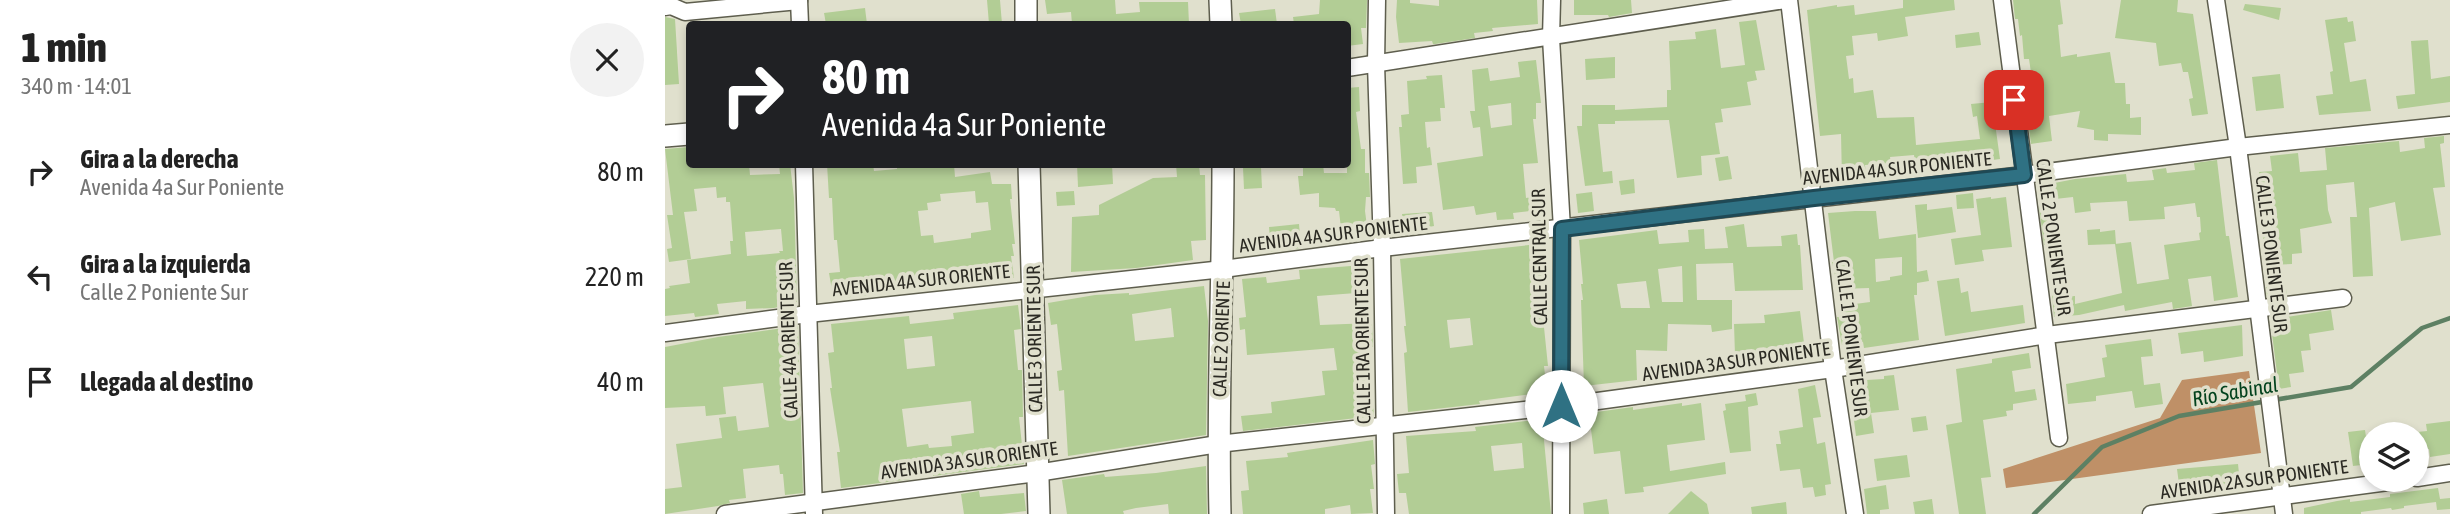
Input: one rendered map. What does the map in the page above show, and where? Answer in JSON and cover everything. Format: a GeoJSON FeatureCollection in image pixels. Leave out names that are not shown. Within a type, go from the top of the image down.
{"type":"FeatureCollection","features":[{"type":"Feature","properties":{"kind":"main road"},"geometry":{"type":"LineString","coordinates":[[1025,0],[1026,21]]}},
{"type":"Feature","properties":{"kind":"main road"},"geometry":{"type":"LineString","coordinates":[[1220,0],[1221,21]]}},
{"type":"Feature","properties":{"kind":"main road"},"geometry":{"type":"LineString","coordinates":[[665,136],[686,134]]}},
{"type":"Feature","properties":{"kind":"main road","name":"CALLE 3 ORIENTE SUR"},"geometry":{"type":"LineString","coordinates":[[1029,168],[1038,514]]}},
{"type":"Feature","properties":{"kind":"main road","name":"CALLE 2 ORIENTE"},"geometry":{"type":"LineString","coordinates":[[1220,514],[1218,444],[1223,168]]}},
{"type":"Feature","properties":{"kind":"street","name":"CALLE 1RA ORIENTE SUR"},"geometry":{"type":"LineString","coordinates":[[1377,0],[1376,64],[1386,514]]}},
{"type":"Feature","properties":{"kind":"street","name":"CALLE CENTRAL SUR"},"geometry":{"type":"LineString","coordinates":[[1552,0],[1551,38],[1562,229],[1561,514]]}},
{"type":"Feature","properties":{"kind":"street"},"geometry":{"type":"LineString","coordinates":[[1351,67],[1787,0]]}},
{"type":"Feature","properties":{"kind":"street","name":"CALLE 1 PONIENTE SUR"},"geometry":{"type":"LineString","coordinates":[[1787,0],[1814,198],[1833,369],[1855,514]]}},
{"type":"Feature","properties":{"kind":"street","name":"CALLE 2 PONIENTE SUR"},"geometry":{"type":"LineString","coordinates":[[2002,0],[2059,438]]}},
{"type":"Feature","properties":{"kind":"street","name":"CALLE 3 PONIENTE SUR"},"geometry":{"type":"LineString","coordinates":[[2216,0],[2238,147],[2284,514]]}},
{"type":"Feature","properties":{"kind":"street"},"geometry":{"type":"LineString","coordinates":[[665,7],[671,6],[685,12],[799,1],[800,21]]}},
{"type":"Feature","properties":{"kind":"street","name":"AVENIDA 4A SUR PONIENTE"},"geometry":{"type":"LineString","coordinates":[[1223,270],[1382,248],[2024,175],[2238,147],[2450,125]]}},
{"type":"Feature","properties":{"kind":"street","name":"CALLE 4A ORIENTE SUR"},"geometry":{"type":"LineString","coordinates":[[804,168],[814,508]]}},
{"type":"Feature","properties":{"kind":"street","name":"AVENIDA 4A SUR ORIENTE"},"geometry":{"type":"LineString","coordinates":[[665,333],[808,314],[1223,270]]}},
{"type":"Feature","properties":{"kind":"street","name":"AVENIDA 3A SUR PONIENTE"},"geometry":{"type":"LineString","coordinates":[[1218,444],[1561,406],[1833,369],[2047,335],[2343,298]]}},
{"type":"Feature","properties":{"kind":"street","name":"AVENIDA 3A SUR ORIENTE"},"geometry":{"type":"LineString","coordinates":[[725,514],[814,508],[1218,444]]}},
{"type":"Feature","properties":{"kind":"street"},"geometry":{"type":"LineString","coordinates":[[2429,476],[2450,473]]}},
{"type":"Feature","properties":{"kind":"street","name":"AVENIDA 2A SUR PONIENTE"},"geometry":{"type":"LineString","coordinates":[[2151,514],[2359,486]]}},
{"type":"Feature","properties":{"kind":"shaded area"},"geometry":{"type":"Polygon","coordinates":[[[2249,371],[2261,453],[2006,488],[2003,469],[2160,418],[2182,380],[2249,371]]]}},
{"type":"Feature","properties":{"kind":"building"},"geometry":{"type":"Polygon","coordinates":[[[987,0],[1000,0],[1002,21],[989,21],[987,0]]]}},
{"type":"Feature","properties":{"kind":"building"},"geometry":{"type":"Polygon","coordinates":[[[1045,0],[1115,0],[1116,14],[1140,12],[1139,2],[1188,2],[1189,21],[1072,21],[1071,12],[1047,14],[1045,0]]]}},
{"type":"Feature","properties":{"kind":"building"},"geometry":{"type":"Polygon","coordinates":[[[1320,0],[1367,0],[1366,28],[1361,28],[1363,44],[1351,46],[1351,21],[1294,21],[1293,17],[1319,14],[1320,0]]]}},
{"type":"Feature","properties":{"kind":"building"},"geometry":{"type":"Polygon","coordinates":[[[1397,0],[1439,6],[1439,0],[1537,0],[1538,24],[1492,28],[1493,31],[1474,33],[1475,38],[1435,44],[1432,41],[1399,43],[1397,0]]]}},
{"type":"Feature","properties":{"kind":"building"},"geometry":{"type":"Polygon","coordinates":[[[1574,0],[1631,0],[1632,13],[1609,17],[1574,15],[1574,0]]]}},
{"type":"Feature","properties":{"kind":"building"},"geometry":{"type":"Polygon","coordinates":[[[1903,0],[1954,0],[1955,10],[1905,17],[1908,36],[1878,41],[1877,33],[1852,36],[1854,55],[1846,56],[1849,79],[1853,78],[1854,93],[1873,90],[1877,118],[1914,117],[1916,145],[1980,139],[1977,116],[1973,117],[1971,104],[1992,102],[2000,159],[1916,170],[1914,155],[1890,157],[1891,163],[1865,165],[1866,175],[1842,180],[1841,134],[1820,136],[1807,10],[1854,5],[1855,15],[1903,8],[1903,0]]]}},
{"type":"Feature","properties":{"kind":"building"},"geometry":{"type":"Polygon","coordinates":[[[2013,0],[2060,0],[2063,24],[2058,25],[2061,57],[2110,52],[2115,83],[2125,83],[2130,118],[2141,117],[2141,135],[2108,134],[2108,141],[2094,140],[2094,130],[2077,127],[2080,111],[2049,116],[2052,141],[2031,144],[2026,105],[2035,104],[2034,93],[2029,59],[2024,59],[2022,35],[2020,36],[2018,19],[2015,19],[2013,0]]]}},
{"type":"Feature","properties":{"kind":"building"},"geometry":{"type":"Polygon","coordinates":[[[2121,0],[2178,0],[2177,12],[2193,14],[2208,114],[2192,116],[2189,99],[2193,98],[2188,72],[2183,72],[2181,63],[2159,66],[2156,43],[2115,38],[2121,0]]]}},
{"type":"Feature","properties":{"kind":"building"},"geometry":{"type":"Polygon","coordinates":[[[2245,4],[2281,8],[2279,20],[2243,10],[2245,4]]]}},
{"type":"Feature","properties":{"kind":"building"},"geometry":{"type":"Polygon","coordinates":[[[865,8],[867,21],[825,21],[824,13],[865,8]]]}},
{"type":"Feature","properties":{"kind":"building"},"geometry":{"type":"Polygon","coordinates":[[[1275,9],[1277,21],[1240,21],[1239,13],[1275,9]]]}},
{"type":"Feature","properties":{"kind":"building"},"geometry":{"type":"Polygon","coordinates":[[[665,17],[675,19],[679,84],[665,85],[665,17]]]}},
{"type":"Feature","properties":{"kind":"building"},"geometry":{"type":"Polygon","coordinates":[[[2347,17],[2348,22],[2353,21],[2356,41],[2344,43],[2350,82],[2366,79],[2371,111],[2319,115],[2316,96],[2333,94],[2330,72],[2333,71],[2325,20],[2347,17]]]}},
{"type":"Feature","properties":{"kind":"building"},"geometry":{"type":"Polygon","coordinates":[[[1756,20],[1765,70],[1755,71],[1757,80],[1747,82],[1751,105],[1721,109],[1723,122],[1715,123],[1720,154],[1701,156],[1702,175],[1677,178],[1669,120],[1615,121],[1615,124],[1598,124],[1603,172],[1612,171],[1613,183],[1585,186],[1577,126],[1582,126],[1582,105],[1615,105],[1615,110],[1667,107],[1667,90],[1671,90],[1669,41],[1696,39],[1695,32],[1716,29],[1721,68],[1745,65],[1739,22],[1756,20]]]}},
{"type":"Feature","properties":{"kind":"building"},"geometry":{"type":"Polygon","coordinates":[[[1979,32],[1981,45],[1956,48],[1955,35],[1979,32]]]}},
{"type":"Feature","properties":{"kind":"building"},"geometry":{"type":"Polygon","coordinates":[[[2428,40],[2431,79],[2450,76],[2450,102],[2398,109],[2396,96],[2415,94],[2411,41],[2428,40]]]}},
{"type":"Feature","properties":{"kind":"building"},"geometry":{"type":"Polygon","coordinates":[[[1615,57],[1615,78],[1586,80],[1585,59],[1615,57]]]}},
{"type":"Feature","properties":{"kind":"building"},"geometry":{"type":"Polygon","coordinates":[[[1536,60],[1541,103],[1536,103],[1536,119],[1533,119],[1538,163],[1523,164],[1526,198],[1537,196],[1538,210],[1513,213],[1514,219],[1497,220],[1496,212],[1476,215],[1474,206],[1443,210],[1437,163],[1483,156],[1480,127],[1473,128],[1470,111],[1475,111],[1472,70],[1488,68],[1490,81],[1520,77],[1518,62],[1536,60]],[[1511,103],[1488,106],[1491,128],[1512,125],[1511,103]]]}},
{"type":"Feature","properties":{"kind":"building"},"geometry":{"type":"Polygon","coordinates":[[[2280,74],[2284,108],[2256,111],[2252,77],[2280,74]]]}},
{"type":"Feature","properties":{"kind":"building"},"geometry":{"type":"Polygon","coordinates":[[[1442,75],[1445,108],[1440,108],[1441,121],[1425,122],[1427,148],[1430,147],[1432,165],[1416,167],[1417,183],[1403,184],[1399,127],[1402,127],[1401,115],[1409,114],[1407,81],[1442,75]]]}},
{"type":"Feature","properties":{"kind":"building"},"geometry":{"type":"Polygon","coordinates":[[[1359,87],[1360,111],[1356,112],[1361,149],[1365,149],[1365,173],[1369,173],[1370,197],[1366,197],[1365,211],[1368,234],[1342,237],[1339,211],[1335,208],[1319,207],[1319,193],[1300,195],[1298,176],[1303,176],[1303,168],[1323,168],[1324,173],[1347,173],[1347,168],[1351,168],[1351,88],[1359,87]]]}},
{"type":"Feature","properties":{"kind":"building"},"geometry":{"type":"Polygon","coordinates":[[[2444,136],[2444,143],[2440,144],[2445,187],[2433,188],[2441,235],[2401,241],[2395,202],[2369,208],[2373,276],[2353,277],[2350,217],[2357,217],[2354,182],[2326,185],[2332,223],[2300,229],[2302,253],[2292,254],[2292,264],[2268,265],[2267,245],[2264,245],[2259,209],[2258,182],[2259,172],[2272,171],[2270,156],[2298,153],[2300,172],[2327,170],[2325,148],[2399,141],[2400,152],[2425,148],[2424,138],[2444,136]]]}},
{"type":"Feature","properties":{"kind":"building"},"geometry":{"type":"Polygon","coordinates":[[[686,147],[686,168],[749,168],[750,175],[780,174],[779,168],[790,168],[797,302],[774,308],[746,309],[746,301],[717,304],[719,314],[695,317],[694,313],[665,316],[665,289],[690,283],[687,260],[731,254],[730,241],[733,241],[730,202],[726,202],[726,197],[717,198],[716,187],[694,189],[697,211],[684,212],[691,259],[669,262],[667,249],[672,248],[667,215],[673,215],[665,149],[686,147]],[[781,229],[745,232],[747,256],[780,253],[779,251],[783,251],[781,229]]]}},
{"type":"Feature","properties":{"kind":"building"},"geometry":{"type":"Polygon","coordinates":[[[1728,156],[1732,179],[1719,181],[1715,158],[1728,156]]]}},
{"type":"Feature","properties":{"kind":"building"},"geometry":{"type":"Polygon","coordinates":[[[2217,160],[2226,236],[2229,236],[2238,297],[2214,301],[2211,276],[2188,279],[2192,306],[2173,309],[2172,302],[2125,311],[2124,305],[2079,315],[2054,317],[2050,271],[2059,270],[2063,297],[2075,296],[2075,304],[2122,293],[2115,244],[2131,242],[2137,284],[2169,279],[2164,245],[2200,240],[2200,217],[2197,217],[2195,203],[2164,207],[2165,219],[2129,221],[2127,201],[2090,203],[2091,211],[2075,213],[2073,197],[2046,200],[2044,185],[2126,174],[2127,182],[2154,180],[2152,170],[2166,168],[2167,173],[2195,170],[2194,163],[2217,160]]]}},
{"type":"Feature","properties":{"kind":"building"},"geometry":{"type":"Polygon","coordinates":[[[827,168],[874,168],[874,171],[897,168],[954,168],[955,177],[990,172],[992,184],[1011,184],[1015,244],[1012,244],[1014,256],[1011,256],[1014,278],[880,286],[881,294],[841,298],[841,295],[833,296],[829,273],[840,272],[837,240],[834,240],[832,198],[829,198],[827,168]],[[975,191],[940,194],[941,201],[927,203],[928,210],[918,211],[921,236],[933,235],[934,243],[971,238],[971,233],[991,230],[988,202],[976,203],[975,191]]]}},
{"type":"Feature","properties":{"kind":"building"},"geometry":{"type":"Polygon","coordinates":[[[1077,168],[1112,168],[1113,184],[1078,187],[1077,168]]]}},
{"type":"Feature","properties":{"kind":"building"},"geometry":{"type":"Polygon","coordinates":[[[1176,168],[1199,168],[1200,175],[1205,175],[1206,240],[1191,241],[1193,260],[1136,268],[1071,272],[1072,217],[1099,215],[1099,205],[1153,178],[1177,177],[1176,168]]]}},
{"type":"Feature","properties":{"kind":"building"},"geometry":{"type":"Polygon","coordinates":[[[1243,168],[1261,168],[1262,188],[1244,189],[1243,168]]]}},
{"type":"Feature","properties":{"kind":"building"},"geometry":{"type":"Polygon","coordinates":[[[1634,179],[1635,193],[1621,195],[1619,181],[1634,179]]]}},
{"type":"Feature","properties":{"kind":"building"},"geometry":{"type":"Polygon","coordinates":[[[1074,191],[1075,205],[1057,206],[1056,192],[1074,191]]]}},
{"type":"Feature","properties":{"kind":"building"},"geometry":{"type":"Polygon","coordinates":[[[1592,192],[1594,211],[1578,213],[1576,194],[1592,192]]]}},
{"type":"Feature","properties":{"kind":"building"},"geometry":{"type":"Polygon","coordinates":[[[1973,193],[1974,208],[1957,209],[1956,195],[1973,193]]]}},
{"type":"Feature","properties":{"kind":"building"},"geometry":{"type":"Polygon","coordinates":[[[2006,197],[2012,247],[1982,250],[1984,261],[1955,265],[1951,239],[1981,235],[1976,199],[2006,197]]]}},
{"type":"Feature","properties":{"kind":"building"},"geometry":{"type":"Polygon","coordinates":[[[1927,204],[1927,210],[1952,207],[1956,232],[1918,238],[1915,205],[1927,204]]]}},
{"type":"Feature","properties":{"kind":"building"},"geometry":{"type":"Polygon","coordinates":[[[2051,205],[2056,244],[2044,245],[2039,207],[2051,205]]]}},
{"type":"Feature","properties":{"kind":"building"},"geometry":{"type":"Polygon","coordinates":[[[1876,211],[1879,239],[1916,234],[1917,272],[1927,270],[1929,281],[1917,283],[1917,295],[1914,295],[1919,340],[1864,348],[1863,342],[1842,345],[1837,317],[1841,317],[1840,306],[1870,302],[1869,288],[1838,289],[1832,262],[1828,213],[1876,211]],[[1902,257],[1875,259],[1876,282],[1902,275],[1902,257]]]}},
{"type":"Feature","properties":{"kind":"building"},"geometry":{"type":"Polygon","coordinates":[[[1432,212],[1434,226],[1423,228],[1423,231],[1403,233],[1402,214],[1432,212]]]}},
{"type":"Feature","properties":{"kind":"building"},"geometry":{"type":"Polygon","coordinates":[[[1299,224],[1301,248],[1246,254],[1245,241],[1270,239],[1269,227],[1299,224]]]}},
{"type":"Feature","properties":{"kind":"building"},"geometry":{"type":"Polygon","coordinates":[[[1744,224],[1747,247],[1782,246],[1781,236],[1797,234],[1803,290],[1735,291],[1733,263],[1696,264],[1697,300],[1732,300],[1732,329],[1712,332],[1711,325],[1668,324],[1667,351],[1636,350],[1637,380],[1584,386],[1581,300],[1583,284],[1579,240],[1657,230],[1659,244],[1689,242],[1688,230],[1704,229],[1705,249],[1728,248],[1725,227],[1744,224]],[[1682,266],[1658,269],[1662,302],[1683,302],[1682,266]],[[1646,281],[1617,284],[1621,308],[1650,308],[1646,281]]]}},
{"type":"Feature","properties":{"kind":"building"},"geometry":{"type":"Polygon","coordinates":[[[2100,229],[2100,232],[2115,230],[2116,244],[2088,245],[2087,230],[2100,229]]]}},
{"type":"Feature","properties":{"kind":"building"},"geometry":{"type":"Polygon","coordinates":[[[1539,244],[1548,366],[1544,366],[1547,392],[1479,401],[1480,404],[1408,412],[1404,353],[1407,352],[1406,326],[1400,259],[1539,244]],[[1470,318],[1447,320],[1450,348],[1473,345],[1470,318]]]}},
{"type":"Feature","properties":{"kind":"building"},"geometry":{"type":"Polygon","coordinates":[[[1351,266],[1351,270],[1366,269],[1369,292],[1317,296],[1320,325],[1372,323],[1373,347],[1368,347],[1374,416],[1243,431],[1241,416],[1272,413],[1271,402],[1325,395],[1322,371],[1337,370],[1334,348],[1247,355],[1245,329],[1240,330],[1239,318],[1246,317],[1242,279],[1266,277],[1267,283],[1300,279],[1299,270],[1351,266]]]}},
{"type":"Feature","properties":{"kind":"building"},"geometry":{"type":"Polygon","coordinates":[[[1959,278],[1961,293],[1968,291],[1971,312],[2023,305],[2025,323],[1945,336],[1937,281],[1959,278]]]}},
{"type":"Feature","properties":{"kind":"building"},"geometry":{"type":"Polygon","coordinates":[[[2285,284],[2287,294],[2267,297],[2266,287],[2285,284]]]}},
{"type":"Feature","properties":{"kind":"building"},"geometry":{"type":"Polygon","coordinates":[[[1204,286],[1208,321],[1206,435],[1068,456],[1064,390],[1059,391],[1057,371],[1062,370],[1057,324],[1051,325],[1048,303],[1095,295],[1129,295],[1204,286]],[[1171,308],[1132,314],[1135,341],[1174,337],[1171,308]]]}},
{"type":"Feature","properties":{"kind":"building"},"geometry":{"type":"Polygon","coordinates":[[[1018,305],[1021,329],[1014,330],[1018,370],[1022,370],[1023,417],[1019,417],[1024,464],[933,476],[910,476],[911,479],[841,488],[837,452],[840,452],[830,388],[828,353],[834,352],[831,324],[909,316],[910,324],[954,319],[953,313],[1018,305]],[[932,336],[904,339],[907,369],[935,366],[932,336]],[[971,401],[902,409],[907,447],[928,444],[929,448],[952,446],[951,436],[974,433],[971,401]]]}},
{"type":"Feature","properties":{"kind":"building"},"geometry":{"type":"Polygon","coordinates":[[[2331,310],[2334,330],[2309,334],[2311,350],[2301,351],[2304,372],[2289,374],[2291,387],[2279,389],[2271,326],[2288,324],[2287,317],[2331,310]]]}},
{"type":"Feature","properties":{"kind":"building"},"geometry":{"type":"Polygon","coordinates":[[[1800,311],[1804,343],[1793,344],[1786,358],[1770,360],[1769,355],[1735,355],[1734,324],[1765,323],[1764,315],[1800,311]]]}},
{"type":"Feature","properties":{"kind":"building"},"geometry":{"type":"Polygon","coordinates":[[[2242,325],[2243,356],[2204,362],[2203,351],[2181,354],[2178,333],[2242,325]]]}},
{"type":"Feature","properties":{"kind":"building"},"geometry":{"type":"Polygon","coordinates":[[[798,326],[803,493],[785,495],[783,474],[780,474],[779,465],[743,469],[746,498],[729,500],[730,503],[718,506],[665,514],[665,489],[682,487],[676,444],[722,438],[719,418],[736,416],[738,431],[769,427],[763,383],[723,387],[726,414],[706,416],[705,406],[665,408],[665,347],[798,326]]]}},
{"type":"Feature","properties":{"kind":"building"},"geometry":{"type":"Polygon","coordinates":[[[2151,339],[2153,356],[2141,357],[2144,385],[2160,383],[2163,404],[2135,408],[2132,391],[2096,396],[2096,401],[2068,404],[2066,384],[2105,377],[2102,358],[2107,357],[2105,345],[2151,339]]]}},
{"type":"Feature","properties":{"kind":"building"},"geometry":{"type":"Polygon","coordinates":[[[2029,353],[2031,368],[2012,371],[2015,392],[2035,389],[2037,400],[2013,404],[2013,410],[2006,411],[2007,416],[1983,420],[1991,477],[1981,478],[1986,514],[1959,514],[1946,425],[1962,422],[1956,369],[2029,353]]]}},
{"type":"Feature","properties":{"kind":"building"},"geometry":{"type":"Polygon","coordinates":[[[1894,375],[1899,410],[1871,413],[1874,433],[1856,436],[1849,381],[1884,379],[1884,376],[1894,375]]]}},
{"type":"Feature","properties":{"kind":"building"},"geometry":{"type":"Polygon","coordinates":[[[1815,385],[1821,417],[1813,418],[1817,444],[1825,442],[1831,484],[1825,485],[1826,495],[1815,497],[1813,487],[1803,488],[1800,469],[1780,471],[1776,444],[1781,444],[1779,431],[1803,427],[1798,389],[1815,385]]]}},
{"type":"Feature","properties":{"kind":"building"},"geometry":{"type":"Polygon","coordinates":[[[1756,393],[1758,405],[1748,407],[1751,451],[1730,453],[1723,411],[1726,410],[1725,404],[1746,401],[1745,395],[1756,393]]]}},
{"type":"Feature","properties":{"kind":"building"},"geometry":{"type":"Polygon","coordinates":[[[1682,403],[1682,406],[1701,403],[1705,440],[1667,445],[1670,471],[1725,462],[1726,474],[1643,487],[1644,492],[1625,494],[1620,451],[1594,454],[1589,413],[1682,403]]]}},
{"type":"Feature","properties":{"kind":"building"},"geometry":{"type":"Polygon","coordinates":[[[1926,416],[1928,430],[1913,432],[1911,418],[1926,416]]]}},
{"type":"Feature","properties":{"kind":"building"},"geometry":{"type":"Polygon","coordinates":[[[1542,419],[1551,514],[1409,514],[1406,493],[1399,493],[1397,474],[1409,473],[1406,436],[1476,431],[1475,427],[1542,419]],[[1522,443],[1491,446],[1494,471],[1524,468],[1522,443]]]}},
{"type":"Feature","properties":{"kind":"building"},"geometry":{"type":"Polygon","coordinates":[[[2450,421],[2450,454],[2430,457],[2429,424],[2450,421]]]}},
{"type":"Feature","properties":{"kind":"building"},"geometry":{"type":"Polygon","coordinates":[[[2359,431],[2359,465],[2353,466],[2348,432],[2359,431]]]}},
{"type":"Feature","properties":{"kind":"building"},"geometry":{"type":"Polygon","coordinates":[[[1373,440],[1375,464],[1371,465],[1374,489],[1370,489],[1373,513],[1351,514],[1350,505],[1325,509],[1325,514],[1243,514],[1241,491],[1249,490],[1246,461],[1288,457],[1287,453],[1373,440]]]}},
{"type":"Feature","properties":{"kind":"building"},"geometry":{"type":"Polygon","coordinates":[[[1907,455],[1910,477],[1877,481],[1874,459],[1907,455]]]}},
{"type":"Feature","properties":{"kind":"building"},"geometry":{"type":"Polygon","coordinates":[[[2238,464],[2240,483],[2180,492],[2177,469],[2238,464]]]}},
{"type":"Feature","properties":{"kind":"building"},"geometry":{"type":"Polygon","coordinates":[[[1206,466],[1207,514],[1169,514],[1168,504],[1136,508],[1123,511],[1124,514],[1067,514],[1062,480],[1104,474],[1105,477],[1156,473],[1206,466]]]}},
{"type":"Feature","properties":{"kind":"building"},"geometry":{"type":"Polygon","coordinates":[[[1886,485],[1889,509],[1880,510],[1880,514],[1867,514],[1864,489],[1886,485]]]}},
{"type":"Feature","properties":{"kind":"building"},"geometry":{"type":"Polygon","coordinates":[[[2438,488],[2440,499],[2450,498],[2450,509],[2437,510],[2436,502],[2361,514],[2304,514],[2304,508],[2337,501],[2350,499],[2350,502],[2390,497],[2390,494],[2429,492],[2429,489],[2438,488]]]}},
{"type":"Feature","properties":{"kind":"building"},"geometry":{"type":"Polygon","coordinates":[[[979,491],[980,497],[1024,493],[1026,511],[964,514],[961,494],[979,491]]]}},
{"type":"Feature","properties":{"kind":"building"},"geometry":{"type":"Polygon","coordinates":[[[1691,491],[1707,504],[1709,514],[1668,514],[1691,491]]]}},
{"type":"Feature","properties":{"kind":"building"},"geometry":{"type":"Polygon","coordinates":[[[1607,499],[1609,514],[1584,514],[1583,503],[1607,499]]]}},
{"type":"Feature","properties":{"kind":"building"},"geometry":{"type":"Polygon","coordinates":[[[1932,499],[1934,514],[1915,514],[1913,502],[1932,499]]]}},
{"type":"Feature","properties":{"kind":"building"},"geometry":{"type":"Polygon","coordinates":[[[1786,502],[1787,514],[1752,514],[1751,507],[1786,502]]]}},
{"type":"Feature","properties":{"kind":"waterway","name":"Río Sabinal"},"geometry":{"type":"LineString","coordinates":[[2034,514],[2102,447],[2179,416],[2351,387],[2422,328],[2450,318]]}},
{"type":"Feature","properties":{"kind":"route"},"geometry":{"type":"LineString","coordinates":[[1561,406],[1562,229],[2024,175],[2014,100]]}}]}
